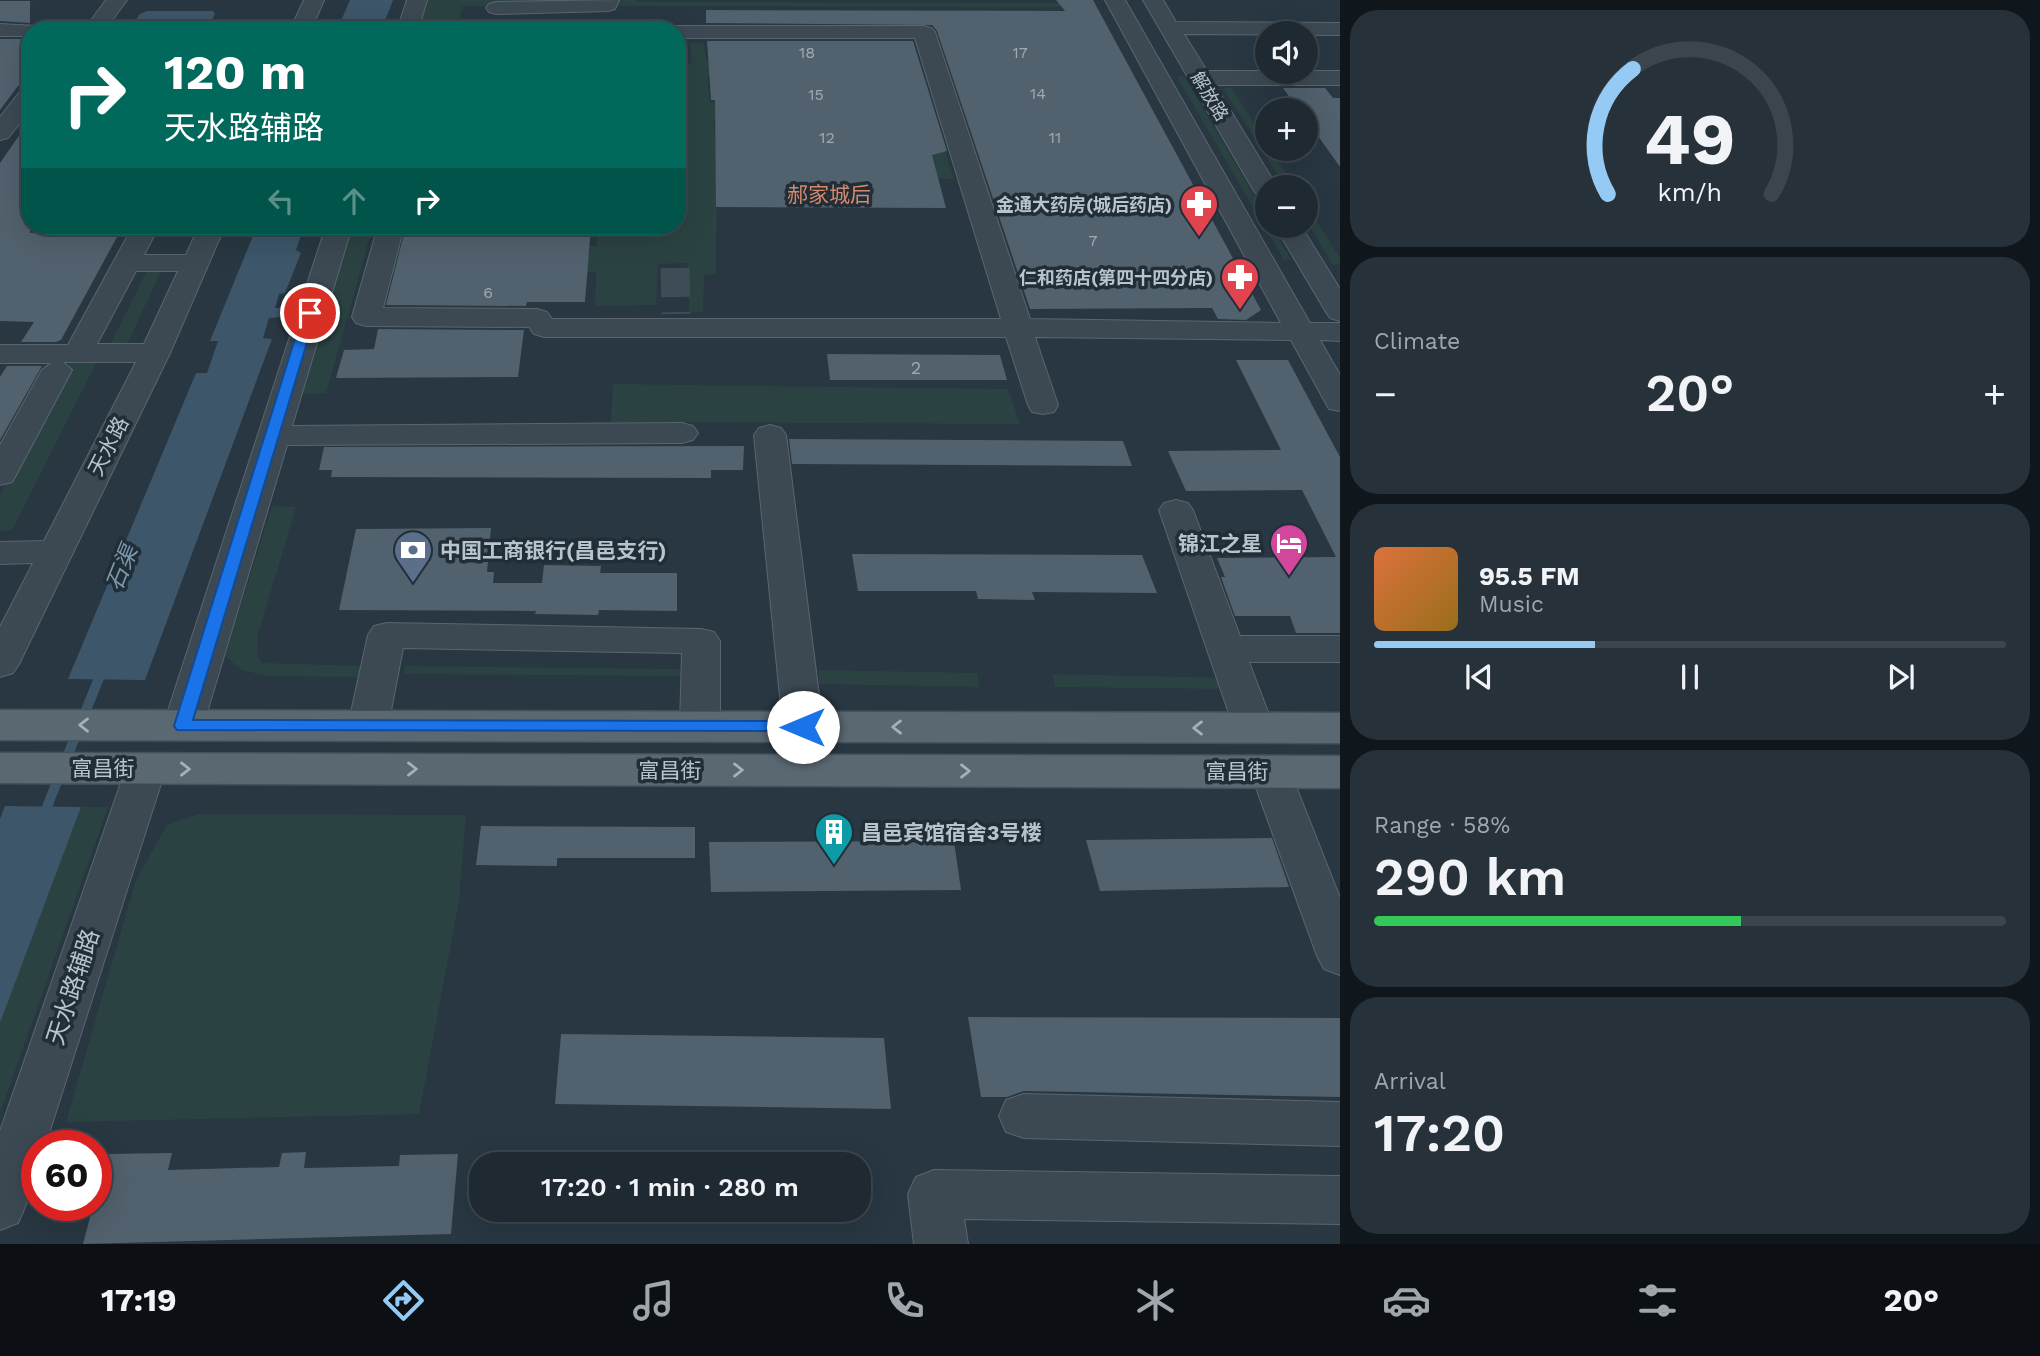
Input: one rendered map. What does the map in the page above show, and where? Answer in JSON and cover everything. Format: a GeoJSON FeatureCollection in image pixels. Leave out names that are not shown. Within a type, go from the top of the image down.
{"type":"FeatureCollection","features":[{"type":"Feature","properties":{"kind":"main road","name":"富昌街"},"geometry":{"type":"LineString","coordinates":[[14,725],[134,754],[183,726],[1340,728]]}},
{"type":"Feature","properties":{"kind":"main road","name":"富昌街"},"geometry":{"type":"LineString","coordinates":[[4,768],[134,754],[1340,772]]}},
{"type":"Feature","properties":{"kind":"street"},"geometry":{"type":"LineString","coordinates":[[101,21],[117,0]]}},
{"type":"Feature","properties":{"kind":"street"},"geometry":{"type":"LineString","coordinates":[[304,21],[314,0]]}},
{"type":"Feature","properties":{"kind":"street"},"geometry":{"type":"LineString","coordinates":[[410,21],[417,0]]}},
{"type":"Feature","properties":{"kind":"street"},"geometry":{"type":"LineString","coordinates":[[496,8],[608,5],[609,0]]}},
{"type":"Feature","properties":{"kind":"street"},"geometry":{"type":"LineString","coordinates":[[1115,0],[1340,402]]}},
{"type":"Feature","properties":{"kind":"street","name":"解放路"},"geometry":{"type":"LineString","coordinates":[[1153,0],[1257,175]]}},
{"type":"Feature","properties":{"kind":"street"},"geometry":{"type":"LineString","coordinates":[[1169,28],[1340,29]]}},
{"type":"Feature","properties":{"kind":"street"},"geometry":{"type":"LineString","coordinates":[[0,30],[21,30]]}},
{"type":"Feature","properties":{"kind":"street"},"geometry":{"type":"LineString","coordinates":[[686,32],[924,32],[1043,405]]}},
{"type":"Feature","properties":{"kind":"street"},"geometry":{"type":"LineString","coordinates":[[1201,81],[1340,78]]}},
{"type":"Feature","properties":{"kind":"street"},"geometry":{"type":"LineString","coordinates":[[1201,81],[1340,84]]}},
{"type":"Feature","properties":{"kind":"street"},"geometry":{"type":"LineString","coordinates":[[0,133],[21,106]]}},
{"type":"Feature","properties":{"kind":"street"},"geometry":{"type":"LineString","coordinates":[[0,475],[141,235]]}},
{"type":"Feature","properties":{"kind":"street","name":"天水路"},"geometry":{"type":"LineString","coordinates":[[0,664],[155,353],[208,235]]}},
{"type":"Feature","properties":{"kind":"street"},"geometry":{"type":"LineString","coordinates":[[183,726],[336,235]]}},
{"type":"Feature","properties":{"kind":"street"},"geometry":{"type":"LineString","coordinates":[[389,235],[366,317],[537,318],[544,328],[676,321],[1340,332]]}},
{"type":"Feature","properties":{"kind":"street"},"geometry":{"type":"LineString","coordinates":[[1295,238],[1340,312]]}},
{"type":"Feature","properties":{"kind":"street"},"geometry":{"type":"LineString","coordinates":[[126,263],[195,263]]}},
{"type":"Feature","properties":{"kind":"street"},"geometry":{"type":"LineString","coordinates":[[770,435],[803,727]]}},
{"type":"Feature","properties":{"kind":"street"},"geometry":{"type":"LineString","coordinates":[[1176,510],[1254,728]]}},
{"type":"Feature","properties":{"kind":"street"},"geometry":{"type":"LineString","coordinates":[[0,553],[55,552]]}},
{"type":"Feature","properties":{"kind":"street"},"geometry":{"type":"LineString","coordinates":[[368,726],[387,635],[701,641],[700,726]]}},
{"type":"Feature","properties":{"kind":"street"},"geometry":{"type":"LineString","coordinates":[[1225,649],[1340,649]]}},
{"type":"Feature","properties":{"kind":"street","name":"天水路辅路"},"geometry":{"type":"LineString","coordinates":[[0,1206],[134,754]]}},
{"type":"Feature","properties":{"kind":"street"},"geometry":{"type":"LineString","coordinates":[[1270,771],[1340,956]]}},
{"type":"Feature","properties":{"kind":"street"},"geometry":{"type":"LineString","coordinates":[[1024,1116],[1340,1124]]}},
{"type":"Feature","properties":{"kind":"street"},"geometry":{"type":"LineString","coordinates":[[941,1244],[934,1194],[1340,1200]]}},
{"type":"Feature","properties":{"kind":"lane"},"geometry":{"type":"LineString","coordinates":[[0,354],[68,362],[155,353]]}},
{"type":"Feature","properties":{"kind":"lane"},"geometry":{"type":"LineString","coordinates":[[273,436],[682,433]]}},
{"type":"Feature","properties":{"kind":"green space"},"geometry":{"type":"Polygon","coordinates":[[[427,0],[603,0],[603,5],[463,6],[459,21],[420,21],[427,0]]]}},
{"type":"Feature","properties":{"kind":"green space"},"geometry":{"type":"Polygon","coordinates":[[[616,0],[1059,3],[1060,7],[615,6],[616,0]]]}},
{"type":"Feature","properties":{"kind":"green space"},"geometry":{"type":"Polygon","coordinates":[[[703,42],[707,62],[918,61],[923,76],[707,76],[710,103],[927,103],[931,119],[713,119],[716,149],[944,148],[954,179],[717,178],[716,274],[704,275],[703,312],[689,312],[688,263],[658,264],[656,305],[595,306],[596,272],[391,274],[398,247],[597,246],[597,235],[686,235],[686,63],[691,63],[690,43],[703,42]]]}},
{"type":"Feature","properties":{"kind":"green space"},"geometry":{"type":"Polygon","coordinates":[[[1184,76],[1255,197],[1255,210],[1177,77],[1184,76]]]}},
{"type":"Feature","properties":{"kind":"green space"},"geometry":{"type":"Polygon","coordinates":[[[1231,87],[1255,125],[1255,139],[1223,88],[1231,87]]]}},
{"type":"Feature","properties":{"kind":"green space"},"geometry":{"type":"Polygon","coordinates":[[[1269,161],[1278,161],[1287,175],[1277,175],[1269,161]]]}},
{"type":"Feature","properties":{"kind":"green space"},"geometry":{"type":"Polygon","coordinates":[[[1318,223],[1340,258],[1340,264],[1333,265],[1317,238],[1318,223]]]}},
{"type":"Feature","properties":{"kind":"green space"},"geometry":{"type":"Polygon","coordinates":[[[350,235],[370,235],[326,393],[301,394],[350,235]]]}},
{"type":"Feature","properties":{"kind":"green space"},"geometry":{"type":"Polygon","coordinates":[[[1271,238],[1278,238],[1291,259],[1284,260],[1271,238]]]}},
{"type":"Feature","properties":{"kind":"green space"},"geometry":{"type":"Polygon","coordinates":[[[147,271],[161,271],[125,349],[108,349],[147,271]]]}},
{"type":"Feature","properties":{"kind":"green space"},"geometry":{"type":"Polygon","coordinates":[[[69,363],[96,363],[12,530],[0,531],[0,495],[69,363]]]}},
{"type":"Feature","properties":{"kind":"green space"},"geometry":{"type":"Polygon","coordinates":[[[613,384],[1008,389],[1020,424],[611,422],[613,384]]]}},
{"type":"Feature","properties":{"kind":"green space"},"geometry":{"type":"Polygon","coordinates":[[[272,506],[296,507],[258,634],[257,653],[261,663],[366,666],[363,677],[267,676],[242,670],[225,656],[272,506]]]}},
{"type":"Feature","properties":{"kind":"green space"},"geometry":{"type":"Polygon","coordinates":[[[405,666],[679,669],[680,676],[404,674],[405,666]]]}},
{"type":"Feature","properties":{"kind":"green space"},"geometry":{"type":"Polygon","coordinates":[[[819,670],[977,673],[979,687],[819,684],[819,670]]]}},
{"type":"Feature","properties":{"kind":"green space"},"geometry":{"type":"Polygon","coordinates":[[[1053,674],[1229,678],[1232,689],[1055,687],[1053,674]]]}},
{"type":"Feature","properties":{"kind":"green space"},"geometry":{"type":"Polygon","coordinates":[[[81,807],[108,807],[0,1113],[0,1023],[81,807]]]}},
{"type":"Feature","properties":{"kind":"green space"},"geometry":{"type":"Polygon","coordinates":[[[198,814],[466,815],[459,901],[419,1114],[66,1122],[136,880],[167,825],[198,814]]]}},
{"type":"Feature","properties":{"kind":"water"},"geometry":{"type":"Polygon","coordinates":[[[350,0],[393,0],[384,21],[341,21],[350,0]]]}},
{"type":"Feature","properties":{"kind":"water"},"geometry":{"type":"Polygon","coordinates":[[[147,11],[213,11],[215,14],[211,21],[135,21],[147,11]]]}},
{"type":"Feature","properties":{"kind":"water"},"geometry":{"type":"Polygon","coordinates":[[[253,235],[301,235],[296,250],[301,253],[285,293],[279,294],[275,308],[284,308],[281,317],[269,318],[263,338],[272,339],[145,680],[68,679],[196,373],[207,373],[218,341],[210,341],[253,235]]]}},
{"type":"Feature","properties":{"kind":"water"},"geometry":{"type":"Polygon","coordinates":[[[5,806],[81,807],[0,1023],[0,819],[5,806]]]}},
{"type":"Feature","properties":{"kind":"building"},"geometry":{"type":"Polygon","coordinates":[[[1056,0],[1093,0],[1261,310],[1246,320],[1218,319],[1212,308],[1030,309],[937,31],[932,25],[706,23],[706,10],[1065,11],[1056,0]]]}},
{"type":"Feature","properties":{"kind":"building"},"geometry":{"type":"Polygon","coordinates":[[[0,1],[30,1],[30,21],[0,21],[0,1]]]}},
{"type":"Feature","properties":{"kind":"building"},"geometry":{"type":"Polygon","coordinates":[[[0,39],[21,39],[21,82],[0,110],[0,39]]]}},
{"type":"Feature","properties":{"kind":"building"},"geometry":{"type":"Polygon","coordinates":[[[707,41],[913,41],[947,151],[932,155],[946,208],[716,207],[715,100],[711,100],[707,41]]]}},
{"type":"Feature","properties":{"kind":"building"},"geometry":{"type":"Polygon","coordinates":[[[1283,88],[1325,88],[1333,98],[1340,98],[1340,167],[1318,136],[1318,98],[1290,98],[1283,88]]]}},
{"type":"Feature","properties":{"kind":"building"},"geometry":{"type":"Polygon","coordinates":[[[21,133],[21,235],[118,235],[61,340],[56,342],[21,342],[34,322],[0,321],[0,163],[21,133]]]}},
{"type":"Feature","properties":{"kind":"building"},"geometry":{"type":"Polygon","coordinates":[[[404,235],[590,235],[585,302],[527,302],[526,306],[386,305],[404,235]]]}},
{"type":"Feature","properties":{"kind":"building"},"geometry":{"type":"Polygon","coordinates":[[[378,329],[524,330],[518,377],[336,378],[344,350],[374,349],[378,329]]]}},
{"type":"Feature","properties":{"kind":"building"},"geometry":{"type":"Polygon","coordinates":[[[827,354],[1000,355],[1007,380],[830,380],[827,354]]]}},
{"type":"Feature","properties":{"kind":"building"},"geometry":{"type":"Polygon","coordinates":[[[1236,360],[1288,360],[1340,457],[1340,633],[1296,633],[1290,616],[1235,616],[1221,577],[1225,577],[1217,558],[1336,557],[1302,490],[1186,491],[1168,451],[1281,450],[1236,360]]]}},
{"type":"Feature","properties":{"kind":"building"},"geometry":{"type":"Polygon","coordinates":[[[7,366],[42,366],[0,440],[0,377],[7,366]]]}},
{"type":"Feature","properties":{"kind":"building"},"geometry":{"type":"Polygon","coordinates":[[[789,439],[1123,441],[1132,466],[792,464],[789,439]]]}},
{"type":"Feature","properties":{"kind":"building"},"geometry":{"type":"Polygon","coordinates":[[[744,446],[743,470],[711,470],[711,478],[331,477],[332,470],[319,470],[324,447],[744,446]]]}},
{"type":"Feature","properties":{"kind":"building"},"geometry":{"type":"Polygon","coordinates":[[[491,528],[487,572],[494,572],[493,583],[542,583],[544,565],[601,566],[600,573],[677,573],[677,611],[599,610],[598,615],[535,614],[536,611],[339,610],[356,529],[491,528]]]}},
{"type":"Feature","properties":{"kind":"building"},"geometry":{"type":"Polygon","coordinates":[[[852,554],[1142,555],[1157,593],[1032,592],[1035,600],[978,599],[976,591],[858,591],[852,554]]]}},
{"type":"Feature","properties":{"kind":"building"},"geometry":{"type":"Polygon","coordinates":[[[481,826],[695,827],[695,858],[557,858],[557,866],[476,865],[481,826]]]}},
{"type":"Feature","properties":{"kind":"building"},"geometry":{"type":"Polygon","coordinates":[[[1272,838],[1289,887],[1100,891],[1086,840],[1272,838]]]}},
{"type":"Feature","properties":{"kind":"building","name":"昌邑宾馆宿舍3号楼"},"geometry":{"type":"Polygon","coordinates":[[[954,841],[961,890],[711,892],[709,842],[954,841]]]}},
{"type":"Feature","properties":{"kind":"building"},"geometry":{"type":"Polygon","coordinates":[[[968,1017],[1340,1018],[1340,1097],[1024,1091],[1007,1097],[981,1097],[968,1017]]]}},
{"type":"Feature","properties":{"kind":"building"},"geometry":{"type":"Polygon","coordinates":[[[561,1034],[884,1038],[891,1109],[555,1104],[561,1034]]]}},
{"type":"Feature","properties":{"kind":"building"},"geometry":{"type":"Polygon","coordinates":[[[306,1152],[304,1168],[399,1166],[400,1155],[458,1154],[451,1234],[83,1244],[89,1221],[112,1221],[112,1154],[172,1153],[168,1170],[279,1167],[282,1153],[306,1152]]]}},
{"type":"Feature","properties":{"kind":"waterway","name":"石渠"},"geometry":{"type":"LineString","coordinates":[[44,814],[103,668]]}},
{"type":"Feature","properties":{"kind":"tunnel"},"geometry":{"type":"LineString","coordinates":[[675,268],[676,314]]}},
{"type":"Feature","properties":{"kind":"place","name":"金通大药房(城后药店)"},"geometry":{"type":"Point","coordinates":[1199,238]}},
{"type":"Feature","properties":{"kind":"place","name":"仁和药店(第四十四分店)"},"geometry":{"type":"Point","coordinates":[1240,311]}},
{"type":"Feature","properties":{"kind":"place","name":"锦江之星"},"geometry":{"type":"Point","coordinates":[1289,577]}},
{"type":"Feature","properties":{"kind":"place","name":"中国工商银行(昌邑支行)"},"geometry":{"type":"Point","coordinates":[413,584]}},
{"type":"Feature","properties":{"kind":"place","name":"昌邑宾馆宿舍3号楼"},"geometry":{"type":"Point","coordinates":[834,866]}},
{"type":"Feature","properties":{"kind":"district","name":"郝家城后"},"geometry":{"type":"Point","coordinates":[829,194]}},
{"type":"Feature","properties":{"kind":"route"},"geometry":{"type":"LineString","coordinates":[[310,313],[183,726],[803,727]]}}]}
